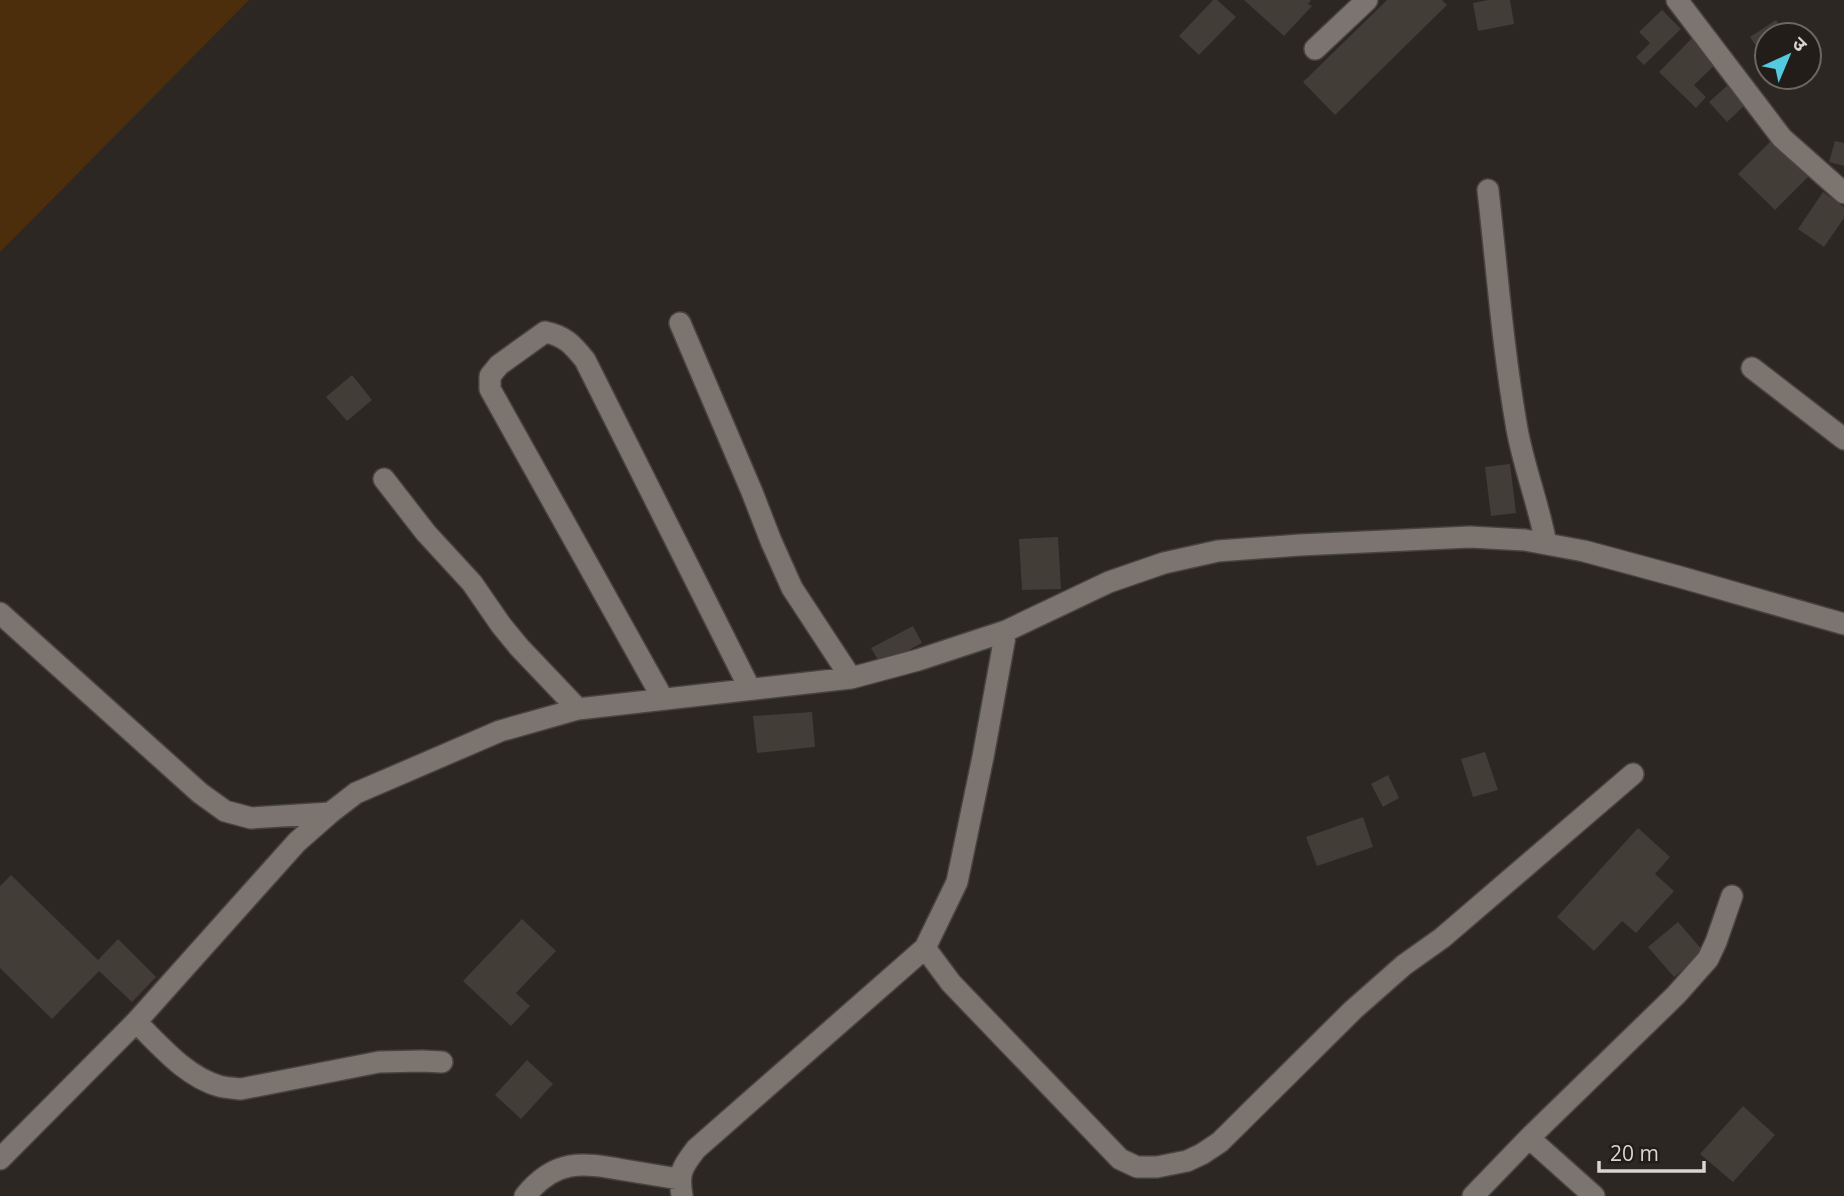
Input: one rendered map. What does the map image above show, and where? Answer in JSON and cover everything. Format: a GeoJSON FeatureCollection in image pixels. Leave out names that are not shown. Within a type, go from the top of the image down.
{"type":"FeatureCollection","features":[{"type":"Feature","properties":{"kind":"street"},"geometry":{"type":"LineString","coordinates":[[1315,49],[1367,0]]}},
{"type":"Feature","properties":{"kind":"street"},"geometry":{"type":"LineString","coordinates":[[1676,0],[1782,138],[1844,193]]}},
{"type":"Feature","properties":{"kind":"street"},"geometry":{"type":"LineString","coordinates":[[1489,190],[1518,433],[1546,544]]}},
{"type":"Feature","properties":{"kind":"street"},"geometry":{"type":"LineString","coordinates":[[680,324],[792,588],[851,678]]}},
{"type":"Feature","properties":{"kind":"street"},"geometry":{"type":"LineString","coordinates":[[663,699],[490,389],[491,376],[499,365],[545,332],[559,335],[573,345],[585,360],[750,689]]}},
{"type":"Feature","properties":{"kind":"street"},"geometry":{"type":"LineString","coordinates":[[1752,368],[1844,439]]}},
{"type":"Feature","properties":{"kind":"street"},"geometry":{"type":"LineString","coordinates":[[384,479],[426,533],[472,583],[510,636],[578,709]]}},
{"type":"Feature","properties":{"kind":"street"},"geometry":{"type":"LineString","coordinates":[[0,1159],[136,1022],[297,842],[330,813],[356,793],[500,731],[578,709],[851,678],[918,660],[1006,631],[1109,582],[1164,563],[1218,551],[1470,537],[1525,540],[1584,551],[1844,624]]}},
{"type":"Feature","properties":{"kind":"street"},"geometry":{"type":"LineString","coordinates":[[0,612],[200,793],[225,811],[251,818],[330,813]]}},
{"type":"Feature","properties":{"kind":"street"},"geometry":{"type":"LineString","coordinates":[[524,1196],[553,1171],[577,1164],[593,1164],[680,1188],[684,1164],[696,1149],[925,947],[957,882],[984,757],[1006,631]]}},
{"type":"Feature","properties":{"kind":"street"},"geometry":{"type":"LineString","coordinates":[[925,947],[951,983],[1120,1159],[1137,1167],[1157,1167],[1187,1161],[1220,1142],[1353,1010],[1404,965],[1442,938],[1633,774]]}},
{"type":"Feature","properties":{"kind":"street"},"geometry":{"type":"LineString","coordinates":[[1473,1196],[1708,960],[1732,896]]}},
{"type":"Feature","properties":{"kind":"street"},"geometry":{"type":"LineString","coordinates":[[136,1022],[188,1071],[221,1087],[241,1089],[379,1062],[442,1062]]}},
{"type":"Feature","properties":{"kind":"street"},"geometry":{"type":"LineString","coordinates":[[1529,1138],[1594,1196]]}},
{"type":"Feature","properties":{"kind":"shaded area"},"geometry":{"type":"Polygon","coordinates":[[[0,0],[249,0],[0,252],[0,0]]]}},
{"type":"Feature","properties":{"kind":"building"},"geometry":{"type":"Polygon","coordinates":[[[1213,0],[1217,0],[1236,17],[1199,55],[1179,36],[1213,0]]]}},
{"type":"Feature","properties":{"kind":"building"},"geometry":{"type":"Polygon","coordinates":[[[1244,0],[1311,0],[1308,4],[1312,6],[1284,36],[1244,0]]]}},
{"type":"Feature","properties":{"kind":"building"},"geometry":{"type":"Polygon","coordinates":[[[1387,0],[1442,0],[1447,5],[1335,115],[1303,82],[1387,0]]]}},
{"type":"Feature","properties":{"kind":"building"},"geometry":{"type":"Polygon","coordinates":[[[1510,0],[1514,24],[1478,31],[1473,3],[1510,0]]]}},
{"type":"Feature","properties":{"kind":"building"},"geometry":{"type":"Polygon","coordinates":[[[1662,10],[1681,29],[1644,65],[1636,57],[1650,43],[1639,32],[1662,10]]]}},
{"type":"Feature","properties":{"kind":"building"},"geometry":{"type":"Polygon","coordinates":[[[1696,34],[1721,59],[1694,85],[1706,97],[1696,108],[1659,72],[1696,34]]]}},
{"type":"Feature","properties":{"kind":"building"},"geometry":{"type":"Polygon","coordinates":[[[1728,85],[1746,104],[1727,122],[1709,102],[1728,85]]]}},
{"type":"Feature","properties":{"kind":"building"},"geometry":{"type":"Polygon","coordinates":[[[1774,138],[1810,175],[1775,210],[1738,174],[1774,138]]]}},
{"type":"Feature","properties":{"kind":"building"},"geometry":{"type":"Polygon","coordinates":[[[1835,141],[1844,143],[1844,166],[1829,162],[1835,141]]]}},
{"type":"Feature","properties":{"kind":"building"},"geometry":{"type":"Polygon","coordinates":[[[1823,192],[1844,207],[1844,218],[1824,247],[1798,229],[1823,192]]]}},
{"type":"Feature","properties":{"kind":"building"},"geometry":{"type":"Polygon","coordinates":[[[352,375],[372,400],[347,421],[326,397],[352,375]]]}},
{"type":"Feature","properties":{"kind":"building"},"geometry":{"type":"Polygon","coordinates":[[[1510,464],[1516,513],[1491,516],[1485,467],[1510,464]]]}},
{"type":"Feature","properties":{"kind":"building"},"geometry":{"type":"Polygon","coordinates":[[[1058,537],[1061,589],[1022,590],[1019,539],[1058,537]]]}},
{"type":"Feature","properties":{"kind":"building"},"geometry":{"type":"Polygon","coordinates":[[[913,626],[922,643],[881,665],[871,648],[913,626]]]}},
{"type":"Feature","properties":{"kind":"building"},"geometry":{"type":"Polygon","coordinates":[[[812,712],[815,747],[757,753],[753,716],[812,712]]]}},
{"type":"Feature","properties":{"kind":"building"},"geometry":{"type":"Polygon","coordinates":[[[1485,752],[1498,790],[1473,797],[1461,759],[1485,752]]]}},
{"type":"Feature","properties":{"kind":"building"},"geometry":{"type":"Polygon","coordinates":[[[1388,775],[1399,798],[1383,807],[1371,784],[1388,775]]]}},
{"type":"Feature","properties":{"kind":"building"},"geometry":{"type":"Polygon","coordinates":[[[1363,817],[1373,847],[1317,866],[1306,837],[1363,817]]]}},
{"type":"Feature","properties":{"kind":"building"},"geometry":{"type":"Polygon","coordinates":[[[1638,828],[1670,857],[1655,874],[1674,891],[1636,933],[1622,921],[1594,951],[1557,917],[1638,828]]]}},
{"type":"Feature","properties":{"kind":"building"},"geometry":{"type":"Polygon","coordinates":[[[11,875],[98,960],[118,939],[156,977],[132,1002],[99,971],[52,1019],[0,968],[0,886],[11,875]]]}},
{"type":"Feature","properties":{"kind":"building"},"geometry":{"type":"Polygon","coordinates":[[[522,919],[556,951],[516,993],[530,1006],[511,1026],[463,981],[522,919]]]}},
{"type":"Feature","properties":{"kind":"building"},"geometry":{"type":"Polygon","coordinates":[[[1678,922],[1704,952],[1674,977],[1648,947],[1678,922]]]}},
{"type":"Feature","properties":{"kind":"building"},"geometry":{"type":"Polygon","coordinates":[[[527,1060],[553,1084],[521,1119],[495,1095],[527,1060]]]}},
{"type":"Feature","properties":{"kind":"building"},"geometry":{"type":"Polygon","coordinates":[[[1743,1106],[1775,1135],[1733,1182],[1700,1154],[1743,1106]]]}}]}
